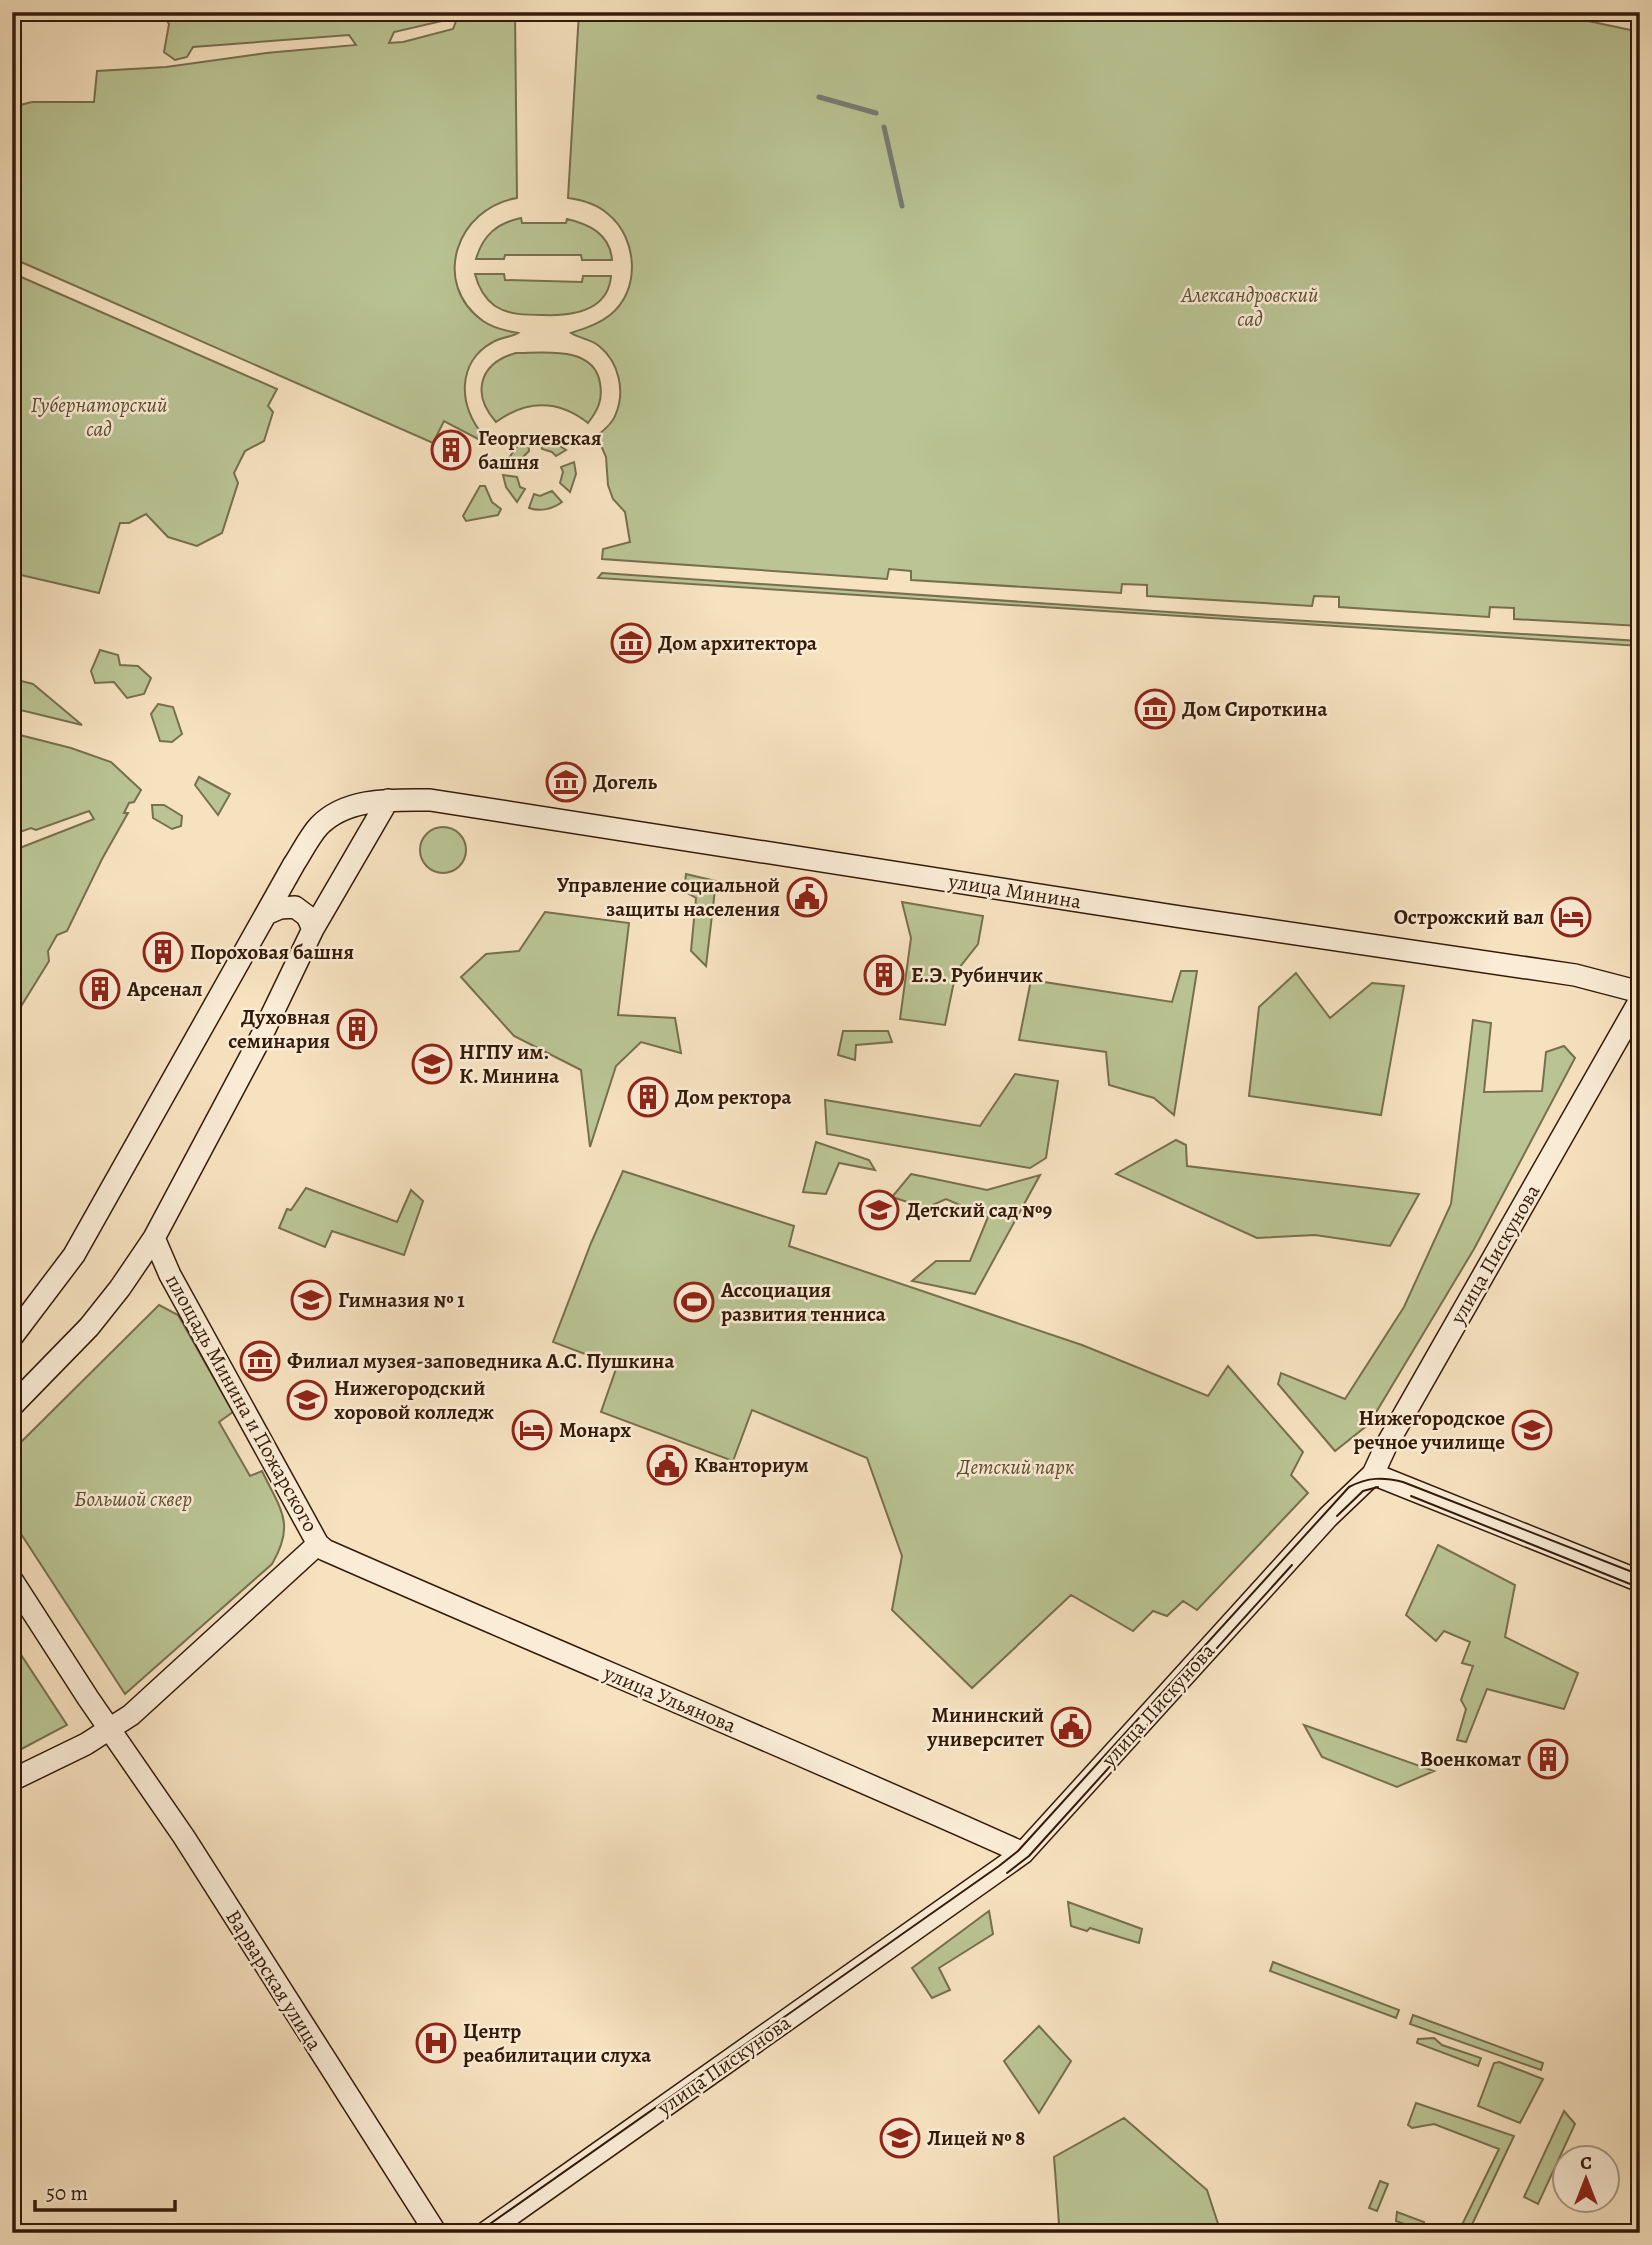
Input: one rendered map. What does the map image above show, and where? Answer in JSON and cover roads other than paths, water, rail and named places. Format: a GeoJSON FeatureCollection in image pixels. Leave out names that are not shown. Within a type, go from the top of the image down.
{"type":"FeatureCollection","features":[{"type":"Feature","properties":{"kind":"street"},"geometry":{"type":"LineString","coordinates":[[12,1337],[74,1255],[266,914],[319,826],[342,810],[388,800]]}},
{"type":"Feature","properties":{"kind":"street","name":"площадь Минина и Пожарского"},"geometry":{"type":"LineString","coordinates":[[12,1406],[89,1327],[154,1238],[261,1037],[313,929],[388,800]]}},
{"type":"Feature","properties":{"kind":"street","name":"улица Минина"},"geometry":{"type":"LineString","coordinates":[[388,800],[442,802],[1181,918],[1575,975],[1640,992]]}},
{"type":"Feature","properties":{"kind":"street"},"geometry":{"type":"LineString","coordinates":[[266,914],[295,906],[307,916],[313,929]]}},
{"type":"Feature","properties":{"kind":"street","name":"улица Пискунова"},"geometry":{"type":"LineString","coordinates":[[485,2233],[1023,1853],[1328,1517],[1373,1474],[1386,1446],[1640,1000]]}},
{"type":"Feature","properties":{"kind":"street","name":"площадь Минина и Пожарского"},"geometry":{"type":"LineString","coordinates":[[12,1780],[86,1744],[131,1715],[318,1544],[170,1275],[154,1238]]}},
{"type":"Feature","properties":{"kind":"street"},"geometry":{"type":"LineString","coordinates":[[1373,1474],[1640,1581]]}},
{"type":"Feature","properties":{"kind":"street","name":"улица Ульянова"},"geometry":{"type":"LineString","coordinates":[[318,1544],[325,1550],[440,1601],[746,1730],[1023,1853]]}},
{"type":"Feature","properties":{"kind":"street"},"geometry":{"type":"LineString","coordinates":[[12,1580],[109,1729]]}},
{"type":"Feature","properties":{"kind":"street","name":"Варварская улица"},"geometry":{"type":"LineString","coordinates":[[109,1729],[184,1836],[436,2233]]}},
{"type":"Feature","properties":{"kind":"waterway"},"geometry":{"type":"LineString","coordinates":[[819,97],[876,113]]}},
{"type":"Feature","properties":{"kind":"waterway"},"geometry":{"type":"LineString","coordinates":[[884,127],[902,206]]}},
{"type":"Feature","properties":{"kind":"tram line"},"geometry":{"type":"LineString","coordinates":[[477,2233],[1018,1851],[1349,1487],[1376,1479],[1403,1482],[1640,1575]]}},
{"type":"Feature","properties":{"kind":"tram line"},"geometry":{"type":"LineString","coordinates":[[1337,1516],[1363,1491],[1378,1487]]}},
{"type":"Feature","properties":{"kind":"tram line"},"geometry":{"type":"LineString","coordinates":[[1411,1496],[1640,1588]]}},
{"type":"Feature","properties":{"kind":"tram line"},"geometry":{"type":"LineString","coordinates":[[1007,1873],[1029,1856],[1292,1565]]}},
{"type":"Feature","properties":{"kind":"place","name":"Георгиевская башня"},"geometry":{"type":"Point","coordinates":[451,450]}},
{"type":"Feature","properties":{"kind":"place","name":"Дом архитектора"},"geometry":{"type":"Point","coordinates":[631,643]}},
{"type":"Feature","properties":{"kind":"place","name":"Дом Сироткина"},"geometry":{"type":"Point","coordinates":[1155,709]}},
{"type":"Feature","properties":{"kind":"place","name":"Догель"},"geometry":{"type":"Point","coordinates":[566,782]}},
{"type":"Feature","properties":{"kind":"place","name":"Управление социальной защиты населения"},"geometry":{"type":"Point","coordinates":[807,897]}},
{"type":"Feature","properties":{"kind":"place","name":"Острожский вал"},"geometry":{"type":"Point","coordinates":[1571,917]}},
{"type":"Feature","properties":{"kind":"place","name":"Пороховая башня"},"geometry":{"type":"Point","coordinates":[163,952]}},
{"type":"Feature","properties":{"kind":"place","name":"Е.Э. Рубинчик"},"geometry":{"type":"Point","coordinates":[884,975]}},
{"type":"Feature","properties":{"kind":"place","name":"Арсенал"},"geometry":{"type":"Point","coordinates":[100,989]}},
{"type":"Feature","properties":{"kind":"place","name":"Духовная семинария"},"geometry":{"type":"Point","coordinates":[357,1029]}},
{"type":"Feature","properties":{"kind":"place","name":"НГПУ им. К. Минина"},"geometry":{"type":"Point","coordinates":[432,1064]}},
{"type":"Feature","properties":{"kind":"place","name":"Дом ректора"},"geometry":{"type":"Point","coordinates":[648,1097]}},
{"type":"Feature","properties":{"kind":"place","name":"Детский сад №9"},"geometry":{"type":"Point","coordinates":[879,1210]}},
{"type":"Feature","properties":{"kind":"place","name":"Гимназия № 1"},"geometry":{"type":"Point","coordinates":[311,1300]}},
{"type":"Feature","properties":{"kind":"place","name":"Ассоциация развития тенниса"},"geometry":{"type":"Point","coordinates":[694,1302]}},
{"type":"Feature","properties":{"kind":"place","name":"Филиал музея-заповедника А.С. Пушкина"},"geometry":{"type":"Point","coordinates":[260,1361]}},
{"type":"Feature","properties":{"kind":"place","name":"Нижегородский хоровой колледж"},"geometry":{"type":"Point","coordinates":[307,1400]}},
{"type":"Feature","properties":{"kind":"place","name":"Монарх"},"geometry":{"type":"Point","coordinates":[532,1430]}},
{"type":"Feature","properties":{"kind":"place","name":"Нижегородское речное училище"},"geometry":{"type":"Point","coordinates":[1532,1430]}},
{"type":"Feature","properties":{"kind":"place","name":"Кванториум"},"geometry":{"type":"Point","coordinates":[667,1465]}},
{"type":"Feature","properties":{"kind":"place","name":"Мининский университет"},"geometry":{"type":"Point","coordinates":[1071,1727]}},
{"type":"Feature","properties":{"kind":"place","name":"Военкомат"},"geometry":{"type":"Point","coordinates":[1548,1759]}},
{"type":"Feature","properties":{"kind":"place","name":"Центр реабилитации слуха"},"geometry":{"type":"Point","coordinates":[436,2043]}},
{"type":"Feature","properties":{"kind":"place","name":"Лицей № 8"},"geometry":{"type":"Point","coordinates":[900,2138]}},
{"type":"Feature","properties":{"kind":"park label","name":"Александровский сад"},"geometry":{"type":"Point","coordinates":[1250,307]}},
{"type":"Feature","properties":{"kind":"park label","name":"Губернаторский сад"},"geometry":{"type":"Point","coordinates":[99,417]}},
{"type":"Feature","properties":{"kind":"park label","name":"Детский парк"},"geometry":{"type":"Point","coordinates":[1016,1467]}},
{"type":"Feature","properties":{"kind":"park label","name":"Большой сквер"},"geometry":{"type":"Point","coordinates":[133,1499]}}]}
